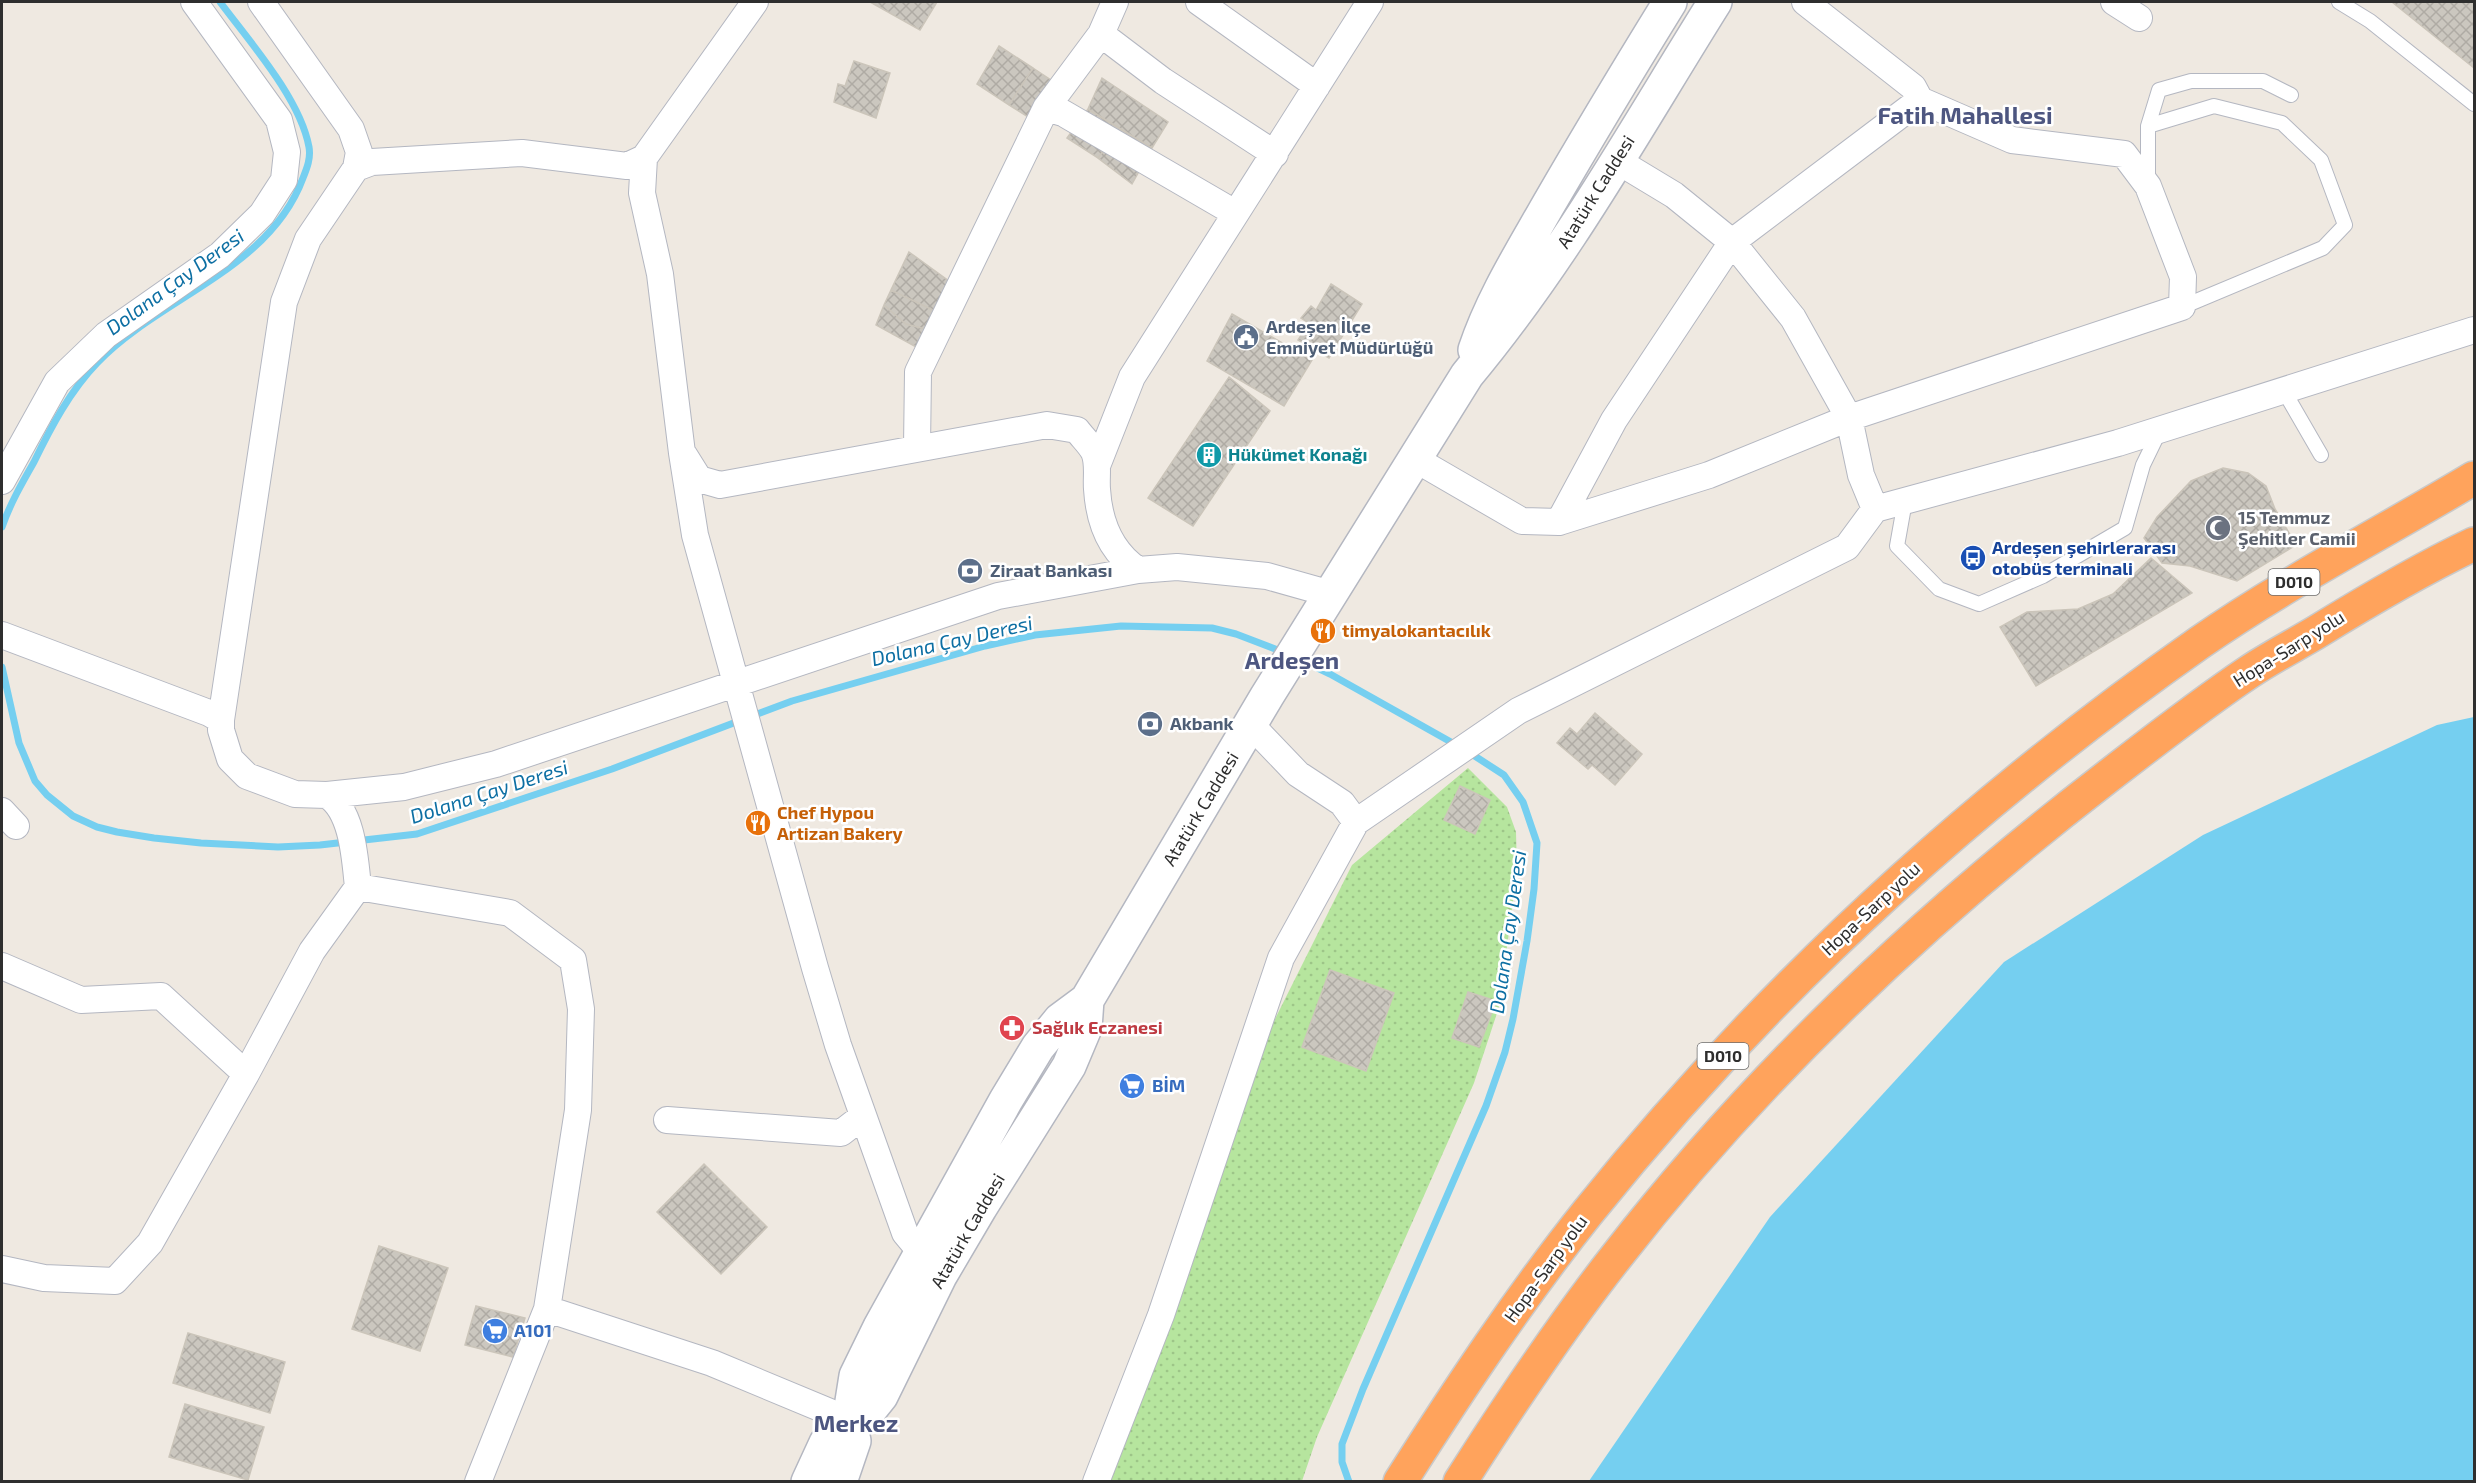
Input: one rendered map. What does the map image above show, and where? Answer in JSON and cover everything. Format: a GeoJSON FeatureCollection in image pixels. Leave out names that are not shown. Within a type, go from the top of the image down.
{"type":"FeatureCollection","features":[{"type":"Feature","properties":{"kind":"highway","name":"Hopa-Sarp yolu"},"geometry":{"type":"LineString","coordinates":[[1400,1482],[1456,1394],[1587,1213],[1664,1122],[1762,1013],[1873,905],[1994,801],[2122,699],[2201,642],[2268,598],[2475,478]]}},
{"type":"Feature","properties":{"kind":"highway","name":"Hopa-Sarp yolu"},"geometry":{"type":"LineString","coordinates":[[1460,1482],[1500,1419],[1616,1257],[1723,1129],[1801,1046],[1859,989],[1974,883],[2153,742],[2250,672],[2392,586],[2475,544]]}},
{"type":"Feature","properties":{"kind":"main road","name":"Atatürk Caddesi"},"geometry":{"type":"LineString","coordinates":[[1467,375],[1485,321],[1524,247],[1589,133],[1670,2]]}},
{"type":"Feature","properties":{"kind":"main road","name":"Atatürk Caddesi"},"geometry":{"type":"LineString","coordinates":[[840,1482],[854,1441],[849,1420],[856,1376],[895,1299],[1006,1100],[1038,1047],[1060,1020],[1087,1000],[1267,696],[1467,375],[1507,328],[1551,265],[1715,2]]}},
{"type":"Feature","properties":{"kind":"main road","name":"Atatürk Caddesi"},"geometry":{"type":"LineString","coordinates":[[808,1482],[826,1443],[849,1420],[869,1410],[881,1396],[940,1276],[1069,1066],[1085,1028],[1087,1000]]}},
{"type":"Feature","properties":{"kind":"street"},"geometry":{"type":"LineString","coordinates":[[2,481],[57,382],[106,335],[220,255],[262,214],[284,180],[287,152],[279,120],[195,2]]}},
{"type":"Feature","properties":{"kind":"street"},"geometry":{"type":"LineString","coordinates":[[261,2],[351,129],[359,152],[356,168],[308,239],[284,302],[221,720],[221,730],[230,759],[247,776],[296,794],[327,795],[404,787],[496,764],[739,691],[998,596],[1138,570],[1177,567],[1267,576],[1323,607]]}},
{"type":"Feature","properties":{"kind":"street"},"geometry":{"type":"LineString","coordinates":[[356,168],[372,162],[522,153],[627,166],[644,158],[754,2]]}},
{"type":"Feature","properties":{"kind":"street"},"geometry":{"type":"LineString","coordinates":[[917,447],[918,372],[1046,108],[1101,34],[1115,2]]}},
{"type":"Feature","properties":{"kind":"street"},"geometry":{"type":"LineString","coordinates":[[1199,2],[1317,86]]}},
{"type":"Feature","properties":{"kind":"street"},"geometry":{"type":"LineString","coordinates":[[1097,466],[1132,377],[1370,2]]}},
{"type":"Feature","properties":{"kind":"street"},"geometry":{"type":"LineString","coordinates":[[1415,459],[1522,521],[1559,522],[1709,475],[1849,418],[2182,306],[2183,277],[2148,186],[2124,154],[2012,140],[1920,100],[1913,87],[1805,2]]}},
{"type":"Feature","properties":{"kind":"street"},"geometry":{"type":"LineString","coordinates":[[2114,2],[2139,18]]}},
{"type":"Feature","properties":{"kind":"street"},"geometry":{"type":"LineString","coordinates":[[1101,34],[1163,81],[1275,154]]}},
{"type":"Feature","properties":{"kind":"street"},"geometry":{"type":"LineString","coordinates":[[1559,522],[1614,420],[1732,242],[1920,100]]}},
{"type":"Feature","properties":{"kind":"street"},"geometry":{"type":"LineString","coordinates":[[1046,108],[1063,113],[1235,213]]}},
{"type":"Feature","properties":{"kind":"street"},"geometry":{"type":"LineString","coordinates":[[644,158],[642,193],[660,274],[682,453],[695,535],[838,1046],[905,1233],[915,1245],[928,1240]]}},
{"type":"Feature","properties":{"kind":"street"},"geometry":{"type":"LineString","coordinates":[[1616,160],[1674,195],[1732,242],[1793,318],[1849,418],[1861,475],[1875,509]]}},
{"type":"Feature","properties":{"kind":"street"},"geometry":{"type":"LineString","coordinates":[[1096,1482],[1161,1315],[1281,958],[1356,822],[1518,711],[1847,547],[1875,509],[2160,430],[2475,330]]}},
{"type":"Feature","properties":{"kind":"street"},"geometry":{"type":"LineString","coordinates":[[682,453],[699,479],[720,485],[917,447],[1047,425],[1077,430],[1094,453],[1103,527],[1118,553],[1138,570]]}},
{"type":"Feature","properties":{"kind":"street"},"geometry":{"type":"LineString","coordinates":[[10,638],[209,713],[221,720]]}},
{"type":"Feature","properties":{"kind":"street"},"geometry":{"type":"LineString","coordinates":[[1251,725],[1298,774],[1342,803],[1356,822]]}},
{"type":"Feature","properties":{"kind":"street"},"geometry":{"type":"LineString","coordinates":[[2,1269],[44,1278],[115,1281],[150,1243],[246,1074],[312,951],[357,877],[350,832],[336,800],[327,795]]}},
{"type":"Feature","properties":{"kind":"street"},"geometry":{"type":"LineString","coordinates":[[357,877],[510,913],[573,960],[581,1009],[578,1110],[547,1309],[478,1482]]}},
{"type":"Feature","properties":{"kind":"street"},"geometry":{"type":"LineString","coordinates":[[2,966],[81,1000],[161,996],[246,1074]]}},
{"type":"Feature","properties":{"kind":"street"},"geometry":{"type":"LineString","coordinates":[[667,1120],[841,1133],[864,1116]]}},
{"type":"Feature","properties":{"kind":"street"},"geometry":{"type":"LineString","coordinates":[[547,1309],[712,1363],[849,1420]]}},
{"type":"Feature","properties":{"kind":"lane"},"geometry":{"type":"LineString","coordinates":[[2339,2],[2370,21],[2475,104]]}},
{"type":"Feature","properties":{"kind":"lane"},"geometry":{"type":"LineString","coordinates":[[2148,186],[2148,126],[2159,90],[2191,81],[2263,81],[2291,95]]}},
{"type":"Feature","properties":{"kind":"lane"},"geometry":{"type":"LineString","coordinates":[[2148,126],[2214,106],[2282,123],[2321,160],[2345,225],[2323,248],[2182,306]]}},
{"type":"Feature","properties":{"kind":"lane"},"geometry":{"type":"LineString","coordinates":[[2284,391],[2321,454]]}},
{"type":"Feature","properties":{"kind":"lane"},"geometry":{"type":"LineString","coordinates":[[1905,501],[1897,546],[1939,589],[1979,604],[2043,576],[2125,528],[2143,465],[2160,430]]}},
{"type":"Feature","properties":{"kind":"green space"},"geometry":{"type":"Polygon","coordinates":[[[1468,768],[1507,807],[1516,832],[1517,872],[1499,1007],[1474,1083],[1317,1437],[1302,1481],[1104,1482],[1270,1029],[1352,865],[1468,768]]]}},
{"type":"Feature","properties":{"kind":"water"},"geometry":{"type":"Polygon","coordinates":[[[2474,717],[2474,1481],[1589,1481],[1770,1217],[2004,962],[2203,835],[2437,725],[2474,717]]]}},
{"type":"Feature","properties":{"kind":"building"},"geometry":{"type":"Polygon","coordinates":[[[870,2],[937,2],[920,30],[870,2]]]}},
{"type":"Feature","properties":{"kind":"building"},"geometry":{"type":"Polygon","coordinates":[[[2392,2],[2474,2],[2474,68],[2392,2]]]}},
{"type":"Feature","properties":{"kind":"building"},"geometry":{"type":"Polygon","coordinates":[[[999,46],[1033,68],[1009,105],[977,84],[999,46]]]}},
{"type":"Feature","properties":{"kind":"building"},"geometry":{"type":"Polygon","coordinates":[[[854,61],[890,73],[876,118],[834,102],[838,84],[845,86],[854,61]]]}},
{"type":"Feature","properties":{"kind":"building"},"geometry":{"type":"Polygon","coordinates":[[[1033,68],[1066,90],[1044,127],[1009,105],[1033,68]]]}},
{"type":"Feature","properties":{"kind":"building"},"geometry":{"type":"Polygon","coordinates":[[[1102,78],[1168,122],[1152,148],[1088,109],[1102,78]]]}},
{"type":"Feature","properties":{"kind":"building"},"geometry":{"type":"Polygon","coordinates":[[[1088,109],[1120,129],[1098,158],[1067,138],[1088,109]]]}},
{"type":"Feature","properties":{"kind":"building"},"geometry":{"type":"Polygon","coordinates":[[[1120,129],[1152,148],[1132,184],[1098,158],[1120,129]]]}},
{"type":"Feature","properties":{"kind":"building"},"geometry":{"type":"Polygon","coordinates":[[[909,252],[953,284],[939,313],[891,290],[909,252]]]}},
{"type":"Feature","properties":{"kind":"building"},"geometry":{"type":"Polygon","coordinates":[[[1331,284],[1362,304],[1329,358],[1298,340],[1309,323],[1301,318],[1311,306],[1316,310],[1331,284]]]}},
{"type":"Feature","properties":{"kind":"building"},"geometry":{"type":"Polygon","coordinates":[[[891,290],[939,313],[929,330],[906,324],[884,305],[891,290]]]}},
{"type":"Feature","properties":{"kind":"building"},"geometry":{"type":"Polygon","coordinates":[[[884,305],[906,324],[929,330],[918,348],[876,325],[884,305]]]}},
{"type":"Feature","properties":{"kind":"building","name":"Ardeşen İlçe Emniyet Müdürlüğü"},"geometry":{"type":"Polygon","coordinates":[[[1232,314],[1312,360],[1284,406],[1207,361],[1232,314]]]}},
{"type":"Feature","properties":{"kind":"building","name":"Hükümet Konağı"},"geometry":{"type":"Polygon","coordinates":[[[1229,377],[1270,411],[1193,526],[1148,498],[1229,377]]]}},
{"type":"Feature","properties":{"kind":"building","name":"15 Temmuz Şehitler Camii"},"geometry":{"type":"Polygon","coordinates":[[[2223,468],[2248,473],[2266,486],[2275,509],[2296,545],[2237,581],[2190,566],[2162,563],[2144,538],[2157,517],[2191,481],[2223,468]]]}},
{"type":"Feature","properties":{"kind":"building"},"geometry":{"type":"Polygon","coordinates":[[[2151,558],[2192,593],[2036,686],[2000,627],[2027,612],[2078,609],[2113,594],[2151,558]]]}},
{"type":"Feature","properties":{"kind":"building"},"geometry":{"type":"Polygon","coordinates":[[[1595,713],[1642,754],[1615,785],[1592,765],[1588,769],[1557,743],[1570,728],[1577,734],[1595,713]]]}},
{"type":"Feature","properties":{"kind":"building"},"geometry":{"type":"Polygon","coordinates":[[[1460,786],[1490,800],[1475,834],[1444,820],[1460,786]]]}},
{"type":"Feature","properties":{"kind":"building"},"geometry":{"type":"Polygon","coordinates":[[[1330,970],[1394,993],[1366,1071],[1302,1047],[1330,970]]]}},
{"type":"Feature","properties":{"kind":"building"},"geometry":{"type":"Polygon","coordinates":[[[1468,992],[1496,1001],[1479,1047],[1452,1038],[1468,992]]]}},
{"type":"Feature","properties":{"kind":"building"},"geometry":{"type":"Polygon","coordinates":[[[704,1164],[767,1227],[721,1274],[657,1212],[704,1164]]]}},
{"type":"Feature","properties":{"kind":"building"},"geometry":{"type":"Polygon","coordinates":[[[379,1246],[448,1268],[420,1351],[352,1329],[379,1246]]]}},
{"type":"Feature","properties":{"kind":"building"},"geometry":{"type":"Polygon","coordinates":[[[476,1306],[525,1318],[513,1357],[465,1345],[476,1306]]]}},
{"type":"Feature","properties":{"kind":"building"},"geometry":{"type":"Polygon","coordinates":[[[188,1333],[285,1362],[270,1413],[173,1383],[188,1333]]]}},
{"type":"Feature","properties":{"kind":"building"},"geometry":{"type":"Polygon","coordinates":[[[185,1404],[264,1427],[248,1480],[169,1457],[185,1404]]]}},
{"type":"Feature","properties":{"kind":"waterway","name":"Dolana Çay Deresi"},"geometry":{"type":"LineString","coordinates":[[2,527],[16,494],[54,423],[87,374],[123,340],[239,260],[265,236],[287,210],[303,178],[309,151],[304,128],[285,90],[220,2]]}},
{"type":"Feature","properties":{"kind":"waterway","name":"Dolana Çay Deresi"},"geometry":{"type":"LineString","coordinates":[[2,667],[19,743],[35,781],[47,795],[73,816],[97,827],[154,838],[278,847],[320,845],[417,834],[612,769],[792,701],[985,646],[1035,635],[1121,626],[1212,628],[1236,634],[1283,652]]}},
{"type":"Feature","properties":{"kind":"waterway","name":"Dolana Çay Deresi"},"geometry":{"type":"LineString","coordinates":[[1299,659],[1458,746]]}},
{"type":"Feature","properties":{"kind":"waterway","name":"Dolana Çay Deresi"},"geometry":{"type":"LineString","coordinates":[[1349,1482],[1342,1462],[1342,1444],[1363,1389],[1486,1106],[1505,1052],[1527,941],[1537,843],[1523,802],[1504,775],[1467,751]]}},
{"type":"Feature","properties":{"kind":"place","name":"Ardeşen İlçe Emniyet Müdürlüğü"},"geometry":{"type":"Point","coordinates":[1246,337]}},
{"type":"Feature","properties":{"kind":"place","name":"Hükümet Konağı"},"geometry":{"type":"Point","coordinates":[1209,455]}},
{"type":"Feature","properties":{"kind":"place","name":"15 Temmuz Şehitler Camii"},"geometry":{"type":"Point","coordinates":[2218,528]}},
{"type":"Feature","properties":{"kind":"place","name":"Ardeşen şehirlerarası otobüs terminali"},"geometry":{"type":"Point","coordinates":[1973,558]}},
{"type":"Feature","properties":{"kind":"place","name":"Ziraat Bankası"},"geometry":{"type":"Point","coordinates":[970,571]}},
{"type":"Feature","properties":{"kind":"place","name":"timyalokantacılık"},"geometry":{"type":"Point","coordinates":[1323,631]}},
{"type":"Feature","properties":{"kind":"place","name":"Akbank"},"geometry":{"type":"Point","coordinates":[1150,724]}},
{"type":"Feature","properties":{"kind":"place","name":"Chef Hypou Artizan Bakery"},"geometry":{"type":"Point","coordinates":[758,823]}},
{"type":"Feature","properties":{"kind":"place","name":"Sağlık Eczanesi"},"geometry":{"type":"Point","coordinates":[1012,1028]}},
{"type":"Feature","properties":{"kind":"place","name":"BİM"},"geometry":{"type":"Point","coordinates":[1132,1086]}},
{"type":"Feature","properties":{"kind":"place","name":"A101"},"geometry":{"type":"Point","coordinates":[495,1331]}},
{"type":"Feature","properties":{"kind":"district","name":"Fatih Mahallesi"},"geometry":{"type":"Point","coordinates":[1965,116]}},
{"type":"Feature","properties":{"kind":"district","name":"Ardeşen"},"geometry":{"type":"Point","coordinates":[1292,661]}},
{"type":"Feature","properties":{"kind":"district","name":"Merkez"},"geometry":{"type":"Point","coordinates":[856,1424]}}]}
